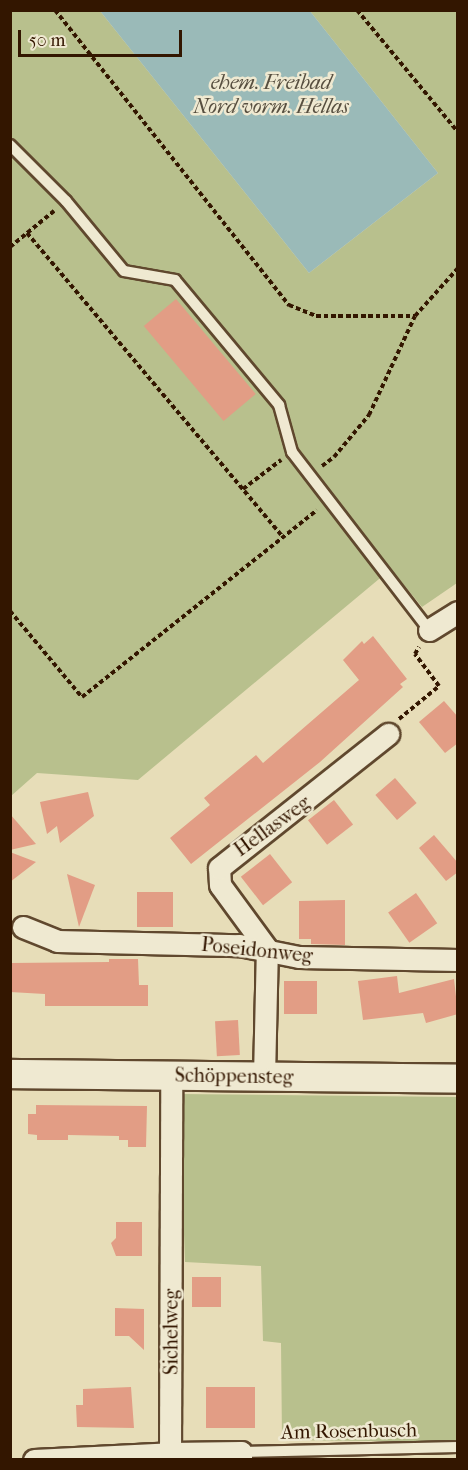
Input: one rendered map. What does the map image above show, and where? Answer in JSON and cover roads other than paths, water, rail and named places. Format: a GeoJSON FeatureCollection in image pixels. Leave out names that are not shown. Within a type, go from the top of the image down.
{"type":"FeatureCollection","features":[{"type":"Feature","properties":{"kind":"street"},"geometry":{"type":"LineString","coordinates":[[429,630],[458,612]]}},
{"type":"Feature","properties":{"kind":"street","name":"Hellasweg"},"geometry":{"type":"LineString","coordinates":[[267,949],[224,892],[217,878],[219,868],[388,734]]}},
{"type":"Feature","properties":{"kind":"street","name":"Poseidonweg"},"geometry":{"type":"LineString","coordinates":[[23,927],[57,941],[239,945],[299,957],[458,960]]}},
{"type":"Feature","properties":{"kind":"street"},"geometry":{"type":"LineString","coordinates":[[264,1077],[267,949]]}},
{"type":"Feature","properties":{"kind":"street","name":"Schöppensteg"},"geometry":{"type":"LineString","coordinates":[[10,1074],[458,1079]]}},
{"type":"Feature","properties":{"kind":"street","name":"Sichelweg"},"geometry":{"type":"LineString","coordinates":[[170,1453],[171,1075]]}},
{"type":"Feature","properties":{"kind":"street"},"geometry":{"type":"LineString","coordinates":[[34,1460],[170,1453],[241,1456]]}},
{"type":"Feature","properties":{"kind":"lane"},"geometry":{"type":"LineString","coordinates":[[10,145],[66,201],[124,271],[175,280],[279,405],[292,452],[429,630]]}},
{"type":"Feature","properties":{"kind":"lane","name":"Am Rosenbusch"},"geometry":{"type":"LineString","coordinates":[[241,1456],[458,1447]]}},
{"type":"Feature","properties":{"kind":"water","name":"ehem. Freibad Nord vorm. Hellas"},"geometry":{"type":"Polygon","coordinates":[[[100,11],[310,11],[438,173],[309,273],[100,11]]]}}]}
